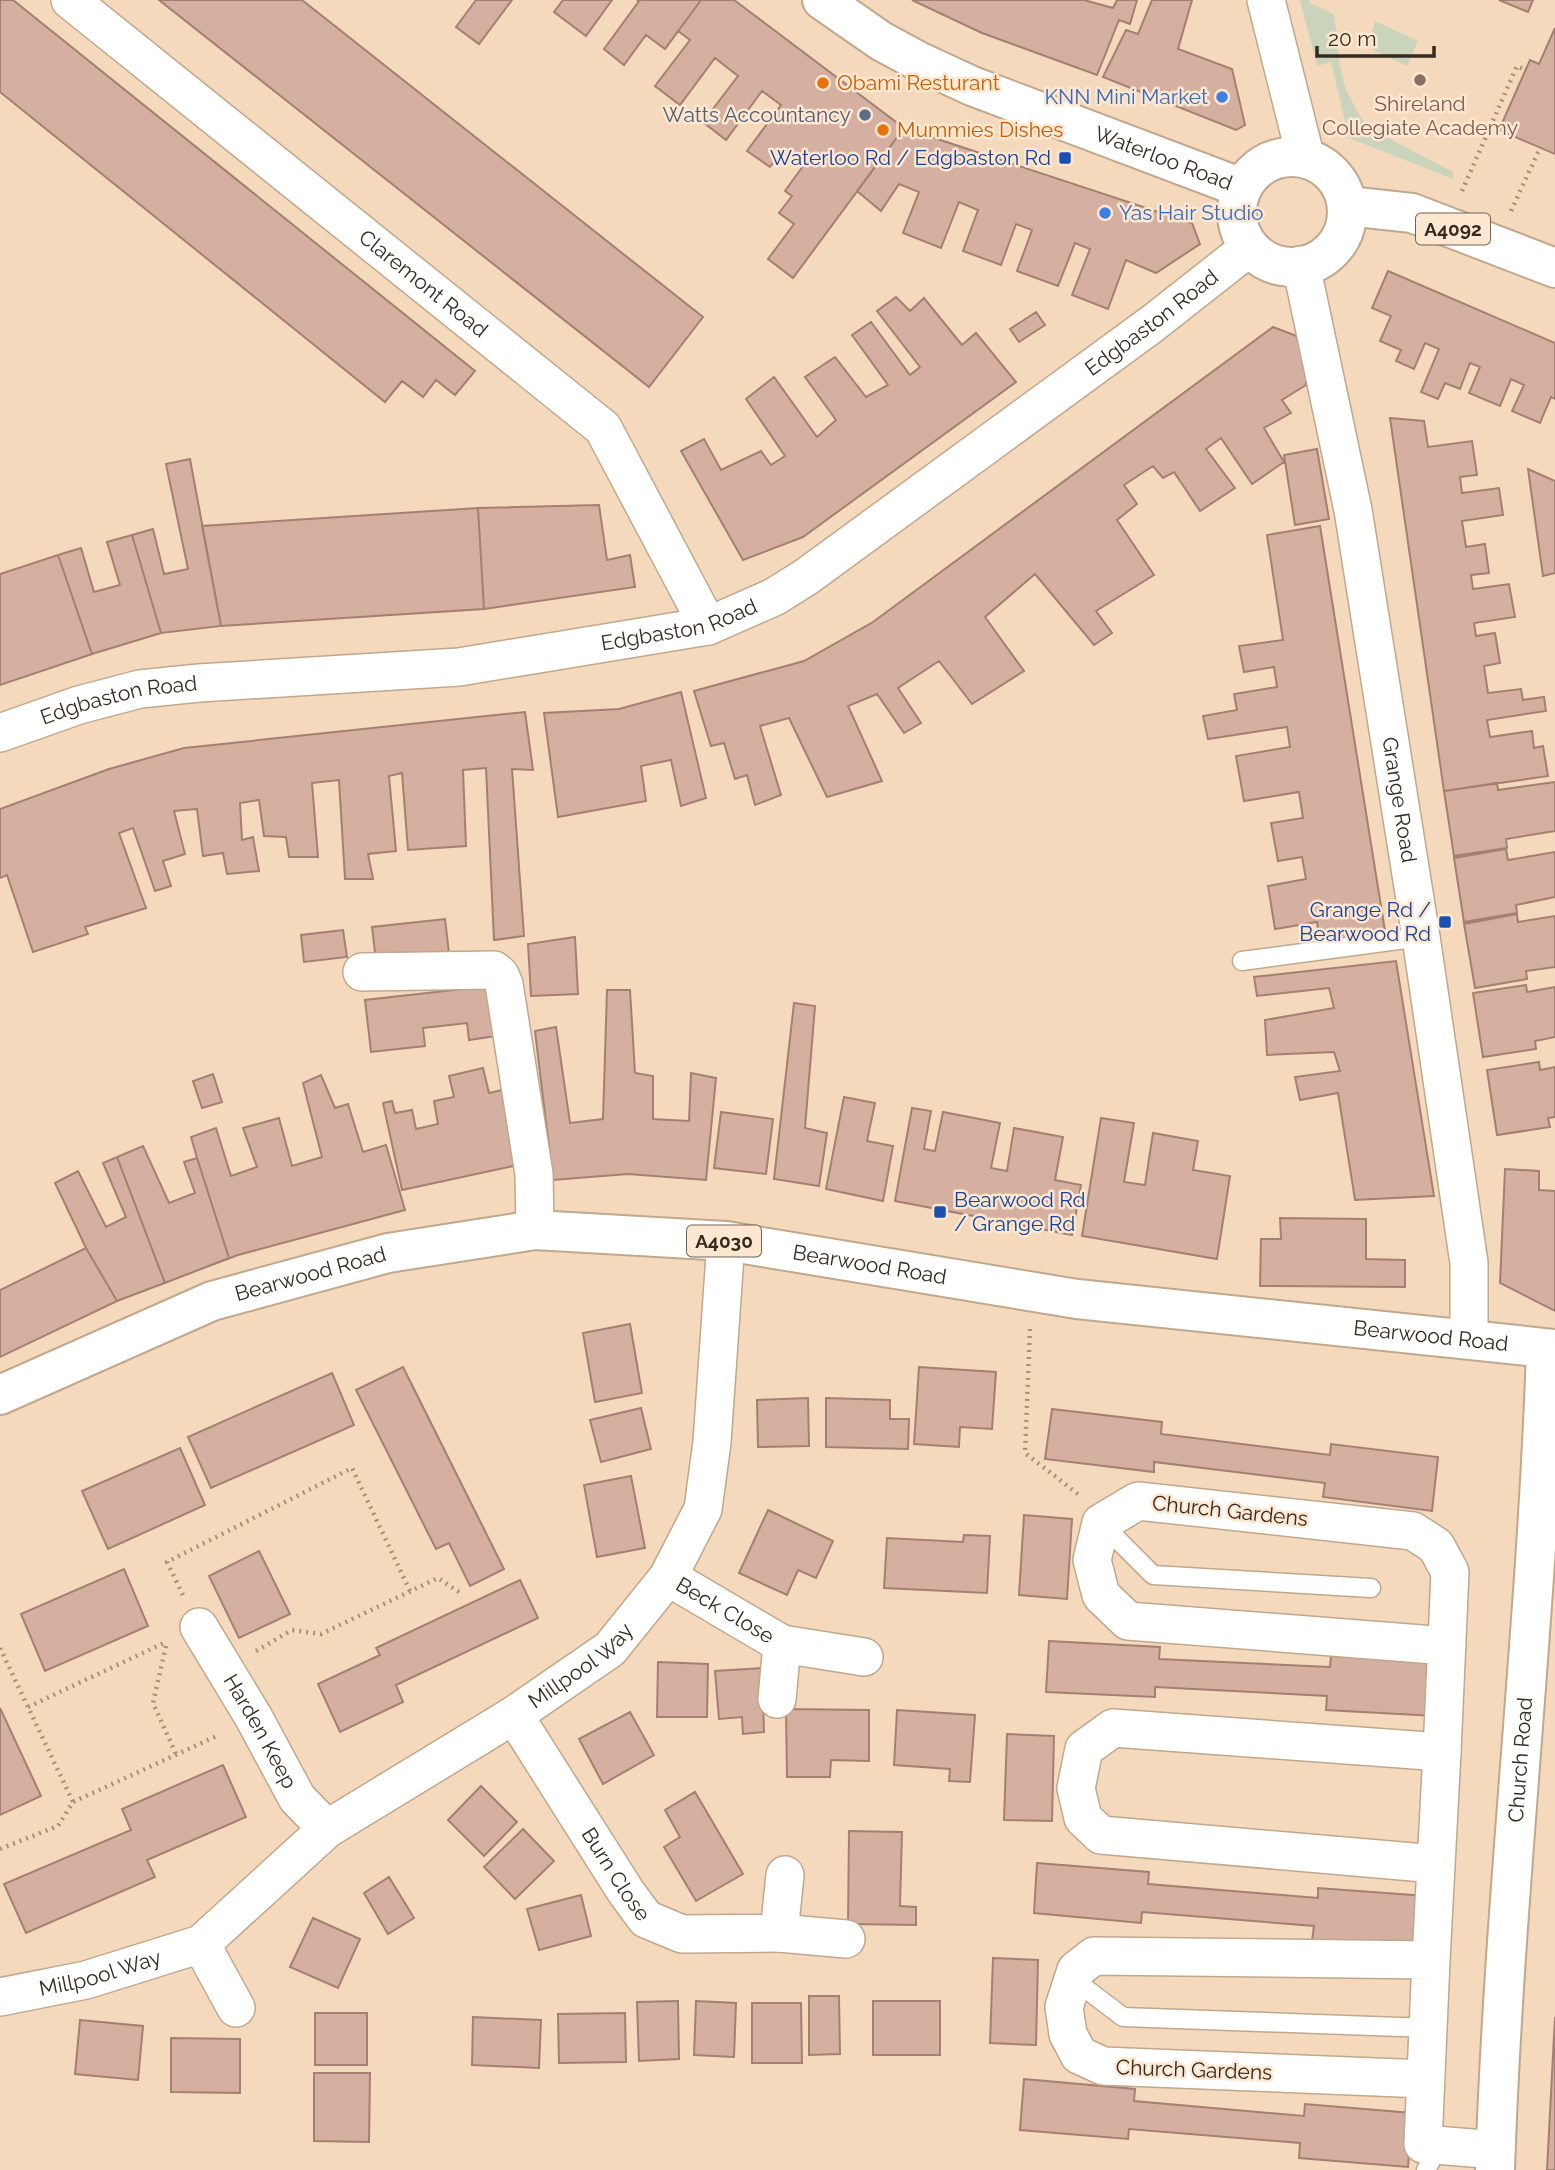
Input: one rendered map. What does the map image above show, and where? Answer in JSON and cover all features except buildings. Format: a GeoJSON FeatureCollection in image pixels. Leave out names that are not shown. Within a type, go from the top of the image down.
{"type":"FeatureCollection","features":[{"type":"Feature","properties":{"kind":"main road","name":"Waterloo Road"},"geometry":{"type":"LineString","coordinates":[[822,0],[881,41],[972,86],[1242,188]]}},
{"type":"Feature","properties":{"kind":"main road"},"geometry":{"type":"LineString","coordinates":[[1291,157],[1306,159],[1325,168],[1337,180],[1348,206],[1345,227],[1335,244],[1322,257],[1301,265],[1274,264],[1258,255],[1242,236],[1237,214],[1237,202],[1242,188],[1252,173],[1271,161],[1291,157]]}},
{"type":"Feature","properties":{"kind":"main road","name":"A4092"},"geometry":{"type":"LineString","coordinates":[[1348,206],[1412,213],[1555,268]]}},
{"type":"Feature","properties":{"kind":"main road","name":"Bearwood Road"},"geometry":{"type":"LineString","coordinates":[[0,1395],[212,1301],[388,1253],[535,1230],[726,1241],[1077,1299],[1551,1349]]}},
{"type":"Feature","properties":{"kind":"main road","name":"Church Road"},"geometry":{"type":"LineString","coordinates":[[1495,2160],[1511,1863],[1551,1349]]}},
{"type":"Feature","properties":{"kind":"street","name":"Claremont Road"},"geometry":{"type":"LineString","coordinates":[[69,0],[603,428],[708,626]]}},
{"type":"Feature","properties":{"kind":"street"},"geometry":{"type":"LineString","coordinates":[[1266,0],[1306,159]]}},
{"type":"Feature","properties":{"kind":"street","name":"Edgbaston Road"},"geometry":{"type":"LineString","coordinates":[[0,733],[79,705],[140,690],[199,683],[459,667],[708,626],[774,597],[806,577],[1152,324],[1250,247]]}},
{"type":"Feature","properties":{"kind":"street","name":"Grange Road"},"geometry":{"type":"LineString","coordinates":[[1301,265],[1353,510],[1421,937],[1469,1264],[1469,1339]]}},
{"type":"Feature","properties":{"kind":"street"},"geometry":{"type":"LineString","coordinates":[[362,972],[494,970],[500,975],[504,984],[534,1174],[535,1230]]}},
{"type":"Feature","properties":{"kind":"street","name":"Millpool Way"},"geometry":{"type":"LineString","coordinates":[[0,1997],[86,1980],[201,1944],[327,1829],[514,1715],[610,1649],[668,1577],[702,1509],[712,1442],[726,1241]]}},
{"type":"Feature","properties":{"kind":"street","name":"Church Gardens"},"geometry":{"type":"LineString","coordinates":[[1105,1521],[1138,1501],[1413,1531],[1436,1546],[1450,1573],[1423,2144],[1433,2157],[1495,2160]]}},
{"type":"Feature","properties":{"kind":"street"},"geometry":{"type":"LineString","coordinates":[[1105,1521],[1092,1560],[1101,1595],[1128,1621],[1447,1646]]}},
{"type":"Feature","properties":{"kind":"street","name":"Beck Close"},"geometry":{"type":"LineString","coordinates":[[668,1577],[782,1644],[864,1657]]}},
{"type":"Feature","properties":{"kind":"street","name":"Harden Keep"},"geometry":{"type":"LineString","coordinates":[[199,1627],[298,1798],[327,1829]]}},
{"type":"Feature","properties":{"kind":"street","name":"Beck Close"},"geometry":{"type":"LineString","coordinates":[[777,1699],[782,1644]]}},
{"type":"Feature","properties":{"kind":"street","name":"Burn Close"},"geometry":{"type":"LineString","coordinates":[[514,1715],[626,1892],[646,1919],[682,1934],[779,1933],[846,1939]]}},
{"type":"Feature","properties":{"kind":"street"},"geometry":{"type":"LineString","coordinates":[[1436,1864],[1101,1835],[1083,1818],[1076,1788],[1084,1749],[1113,1728],[1442,1752]]}},
{"type":"Feature","properties":{"kind":"street"},"geometry":{"type":"LineString","coordinates":[[779,1933],[785,1875]]}},
{"type":"Feature","properties":{"kind":"street"},"geometry":{"type":"LineString","coordinates":[[201,1944],[236,2008]]}},
{"type":"Feature","properties":{"kind":"street"},"geometry":{"type":"LineString","coordinates":[[1073,1979],[1076,1970],[1094,1956],[1431,1960]]}},
{"type":"Feature","properties":{"kind":"street","name":"Church Gardens"},"geometry":{"type":"LineString","coordinates":[[1073,1979],[1064,2007],[1068,2034],[1079,2055],[1102,2066],[1425,2080]]}},
{"type":"Feature","properties":{"kind":"lane"},"geometry":{"type":"LineString","coordinates":[[1242,961],[1421,937]]}},
{"type":"Feature","properties":{"kind":"lane"},"geometry":{"type":"LineString","coordinates":[[1105,1521],[1153,1575],[1371,1588]]}},
{"type":"Feature","properties":{"kind":"lane"},"geometry":{"type":"LineString","coordinates":[[1073,1979],[1123,2017],[1428,2028]]}},
{"type":"Feature","properties":{"kind":"path"},"geometry":{"type":"LineString","coordinates":[[1462,191],[1517,66],[1525,70]]}},
{"type":"Feature","properties":{"kind":"path"},"geometry":{"type":"LineString","coordinates":[[1511,212],[1540,148]]}},
{"type":"Feature","properties":{"kind":"path"},"geometry":{"type":"LineString","coordinates":[[1031,1291],[1025,1453],[1105,1521]]}},
{"type":"Feature","properties":{"kind":"path"},"geometry":{"type":"LineString","coordinates":[[28,1707],[199,1627],[167,1562],[352,1468],[410,1591]]}},
{"type":"Feature","properties":{"kind":"path"},"geometry":{"type":"LineString","coordinates":[[225,1669],[292,1630],[321,1634],[438,1578],[462,1594]]}},
{"type":"Feature","properties":{"kind":"path"},"geometry":{"type":"LineString","coordinates":[[167,1642],[153,1703],[176,1754]]}},
{"type":"Feature","properties":{"kind":"path"},"geometry":{"type":"LineString","coordinates":[[0,1648],[73,1802]]}},
{"type":"Feature","properties":{"kind":"path"},"geometry":{"type":"LineString","coordinates":[[0,1849],[58,1826],[73,1802],[254,1718]]}},
{"type":"Feature","properties":{"kind":"green space"},"geometry":{"type":"Polygon","coordinates":[[[1300,0],[1310,0],[1309,3],[1334,14],[1340,67],[1346,90],[1369,128],[1453,172],[1453,179],[1349,138],[1331,62],[1317,66],[1300,0]]]}},
{"type":"Feature","properties":{"kind":"green space"},"geometry":{"type":"Polygon","coordinates":[[[1375,21],[1418,41],[1407,66],[1373,50],[1371,36],[1375,21]]]}},
{"type":"Feature","properties":{"kind":"place","name":"Shireland Collegiate Academy"},"geometry":{"type":"Point","coordinates":[1420,80]}},
{"type":"Feature","properties":{"kind":"place","name":"Obami Resturant"},"geometry":{"type":"Point","coordinates":[823,83]}},
{"type":"Feature","properties":{"kind":"place","name":"KNN Mini Market"},"geometry":{"type":"Point","coordinates":[1222,97]}},
{"type":"Feature","properties":{"kind":"place","name":"Watts Accountancy"},"geometry":{"type":"Point","coordinates":[865,115]}},
{"type":"Feature","properties":{"kind":"place","name":"Mummies Dishes"},"geometry":{"type":"Point","coordinates":[883,130]}},
{"type":"Feature","properties":{"kind":"place","name":"Waterloo Rd / Edgbaston Rd"},"geometry":{"type":"Point","coordinates":[1065,158]}},
{"type":"Feature","properties":{"kind":"place","name":"Yas Hair Studio"},"geometry":{"type":"Point","coordinates":[1105,213]}},
{"type":"Feature","properties":{"kind":"place","name":"Grange Rd / Bearwood Rd"},"geometry":{"type":"Point","coordinates":[1445,922]}},
{"type":"Feature","properties":{"kind":"place","name":"Bearwood Rd / Grange Rd"},"geometry":{"type":"Point","coordinates":[940,1212]}}]}
